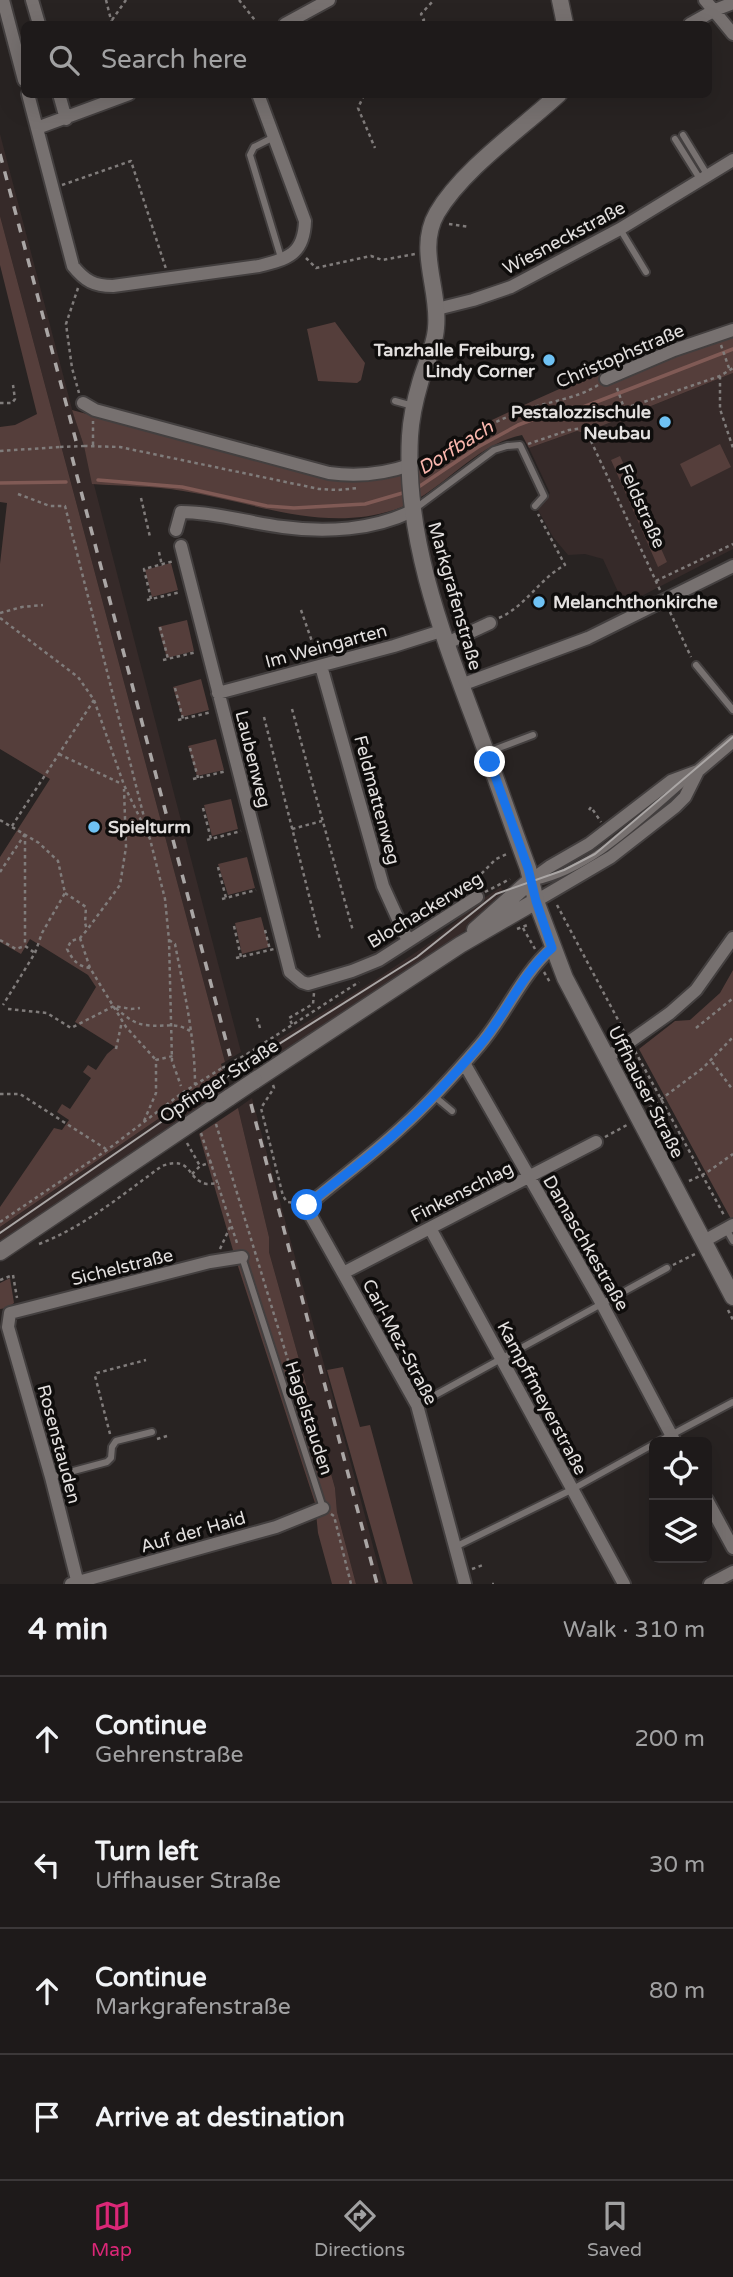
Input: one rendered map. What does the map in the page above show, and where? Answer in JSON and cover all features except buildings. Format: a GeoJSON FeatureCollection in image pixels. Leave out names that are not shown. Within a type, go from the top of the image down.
{"type":"FeatureCollection","features":[{"type":"Feature","properties":{"kind":"street"},"geometry":{"type":"LineString","coordinates":[[3,0],[21,69]]}},
{"type":"Feature","properties":{"kind":"street"},"geometry":{"type":"LineString","coordinates":[[32,0],[38,21]]}},
{"type":"Feature","properties":{"kind":"street"},"geometry":{"type":"LineString","coordinates":[[290,21],[329,0]]}},
{"type":"Feature","properties":{"kind":"street"},"geometry":{"type":"LineString","coordinates":[[560,0],[564,21]]}},
{"type":"Feature","properties":{"kind":"street"},"geometry":{"type":"LineString","coordinates":[[693,21],[710,5],[733,3]]}},
{"type":"Feature","properties":{"kind":"street"},"geometry":{"type":"LineString","coordinates":[[710,5],[733,34]]}},
{"type":"Feature","properties":{"kind":"street"},"geometry":{"type":"LineString","coordinates":[[29,98],[73,266],[81,277],[96,286],[259,266],[282,261],[297,249],[305,234],[305,221],[259,98]]}},
{"type":"Feature","properties":{"kind":"street"},"geometry":{"type":"LineString","coordinates":[[60,98],[66,119]]}},
{"type":"Feature","properties":{"kind":"street"},"geometry":{"type":"LineString","coordinates":[[37,128],[120,98]]}},
{"type":"Feature","properties":{"kind":"street","name":"Markgrafenstraße"},"geometry":{"type":"LineString","coordinates":[[536,901],[521,848],[443,637],[411,486],[411,433],[415,406],[436,329],[437,309],[428,239],[438,212],[463,181],[555,98]]}},
{"type":"Feature","properties":{"kind":"street","name":"Wiesneckstraße"},"geometry":{"type":"LineString","coordinates":[[437,309],[511,287],[621,229],[733,160]]}},
{"type":"Feature","properties":{"kind":"street","name":"Christophstraße"},"geometry":{"type":"LineString","coordinates":[[611,383],[674,350],[733,330]]}},
{"type":"Feature","properties":{"kind":"street"},"geometry":{"type":"LineString","coordinates":[[83,403],[95,410],[330,473],[382,474],[411,486],[398,518],[363,527],[284,527],[206,512],[181,512],[176,530]]}},
{"type":"Feature","properties":{"kind":"street","name":"Laubenweg"},"geometry":{"type":"LineString","coordinates":[[182,552],[287,962],[290,972],[297,978]]}},
{"type":"Feature","properties":{"kind":"street"},"geometry":{"type":"LineString","coordinates":[[461,685],[588,638],[733,566]]}},
{"type":"Feature","properties":{"kind":"street","name":"Im Weingarten"},"geometry":{"type":"LineString","coordinates":[[218,693],[490,623]]}},
{"type":"Feature","properties":{"kind":"street","name":"Feldmattenweg"},"geometry":{"type":"LineString","coordinates":[[321,666],[383,886],[408,941]]}},
{"type":"Feature","properties":{"kind":"street"},"geometry":{"type":"LineString","coordinates":[[530,877],[575,854],[671,781],[698,771],[733,741]]}},
{"type":"Feature","properties":{"kind":"street"},"geometry":{"type":"LineString","coordinates":[[536,901],[611,857],[675,807],[685,797],[698,771]]}},
{"type":"Feature","properties":{"kind":"street","name":"Opfinger Straße"},"geometry":{"type":"LineString","coordinates":[[460,944],[530,877]]}},
{"type":"Feature","properties":{"kind":"street","name":"Blochackerweg"},"geometry":{"type":"LineString","coordinates":[[297,978],[308,984],[379,960],[480,896]]}},
{"type":"Feature","properties":{"kind":"street","name":"Opfinger Straße"},"geometry":{"type":"LineString","coordinates":[[6,1247],[460,944],[536,901]]}},
{"type":"Feature","properties":{"kind":"street","name":"Uffhauser Straße"},"geometry":{"type":"LineString","coordinates":[[536,901],[547,953],[565,978],[608,1058],[643,1114],[733,1297]]}},
{"type":"Feature","properties":{"kind":"street"},"geometry":{"type":"LineString","coordinates":[[608,1058],[670,1013],[696,990],[733,938]]}},
{"type":"Feature","properties":{"kind":"street"},"geometry":{"type":"LineString","coordinates":[[307,1205],[400,1129],[434,1096],[491,1032],[547,953]]}},
{"type":"Feature","properties":{"kind":"street","name":"Damaschkestraße"},"geometry":{"type":"LineString","coordinates":[[464,1063],[602,1304],[672,1437]]}},
{"type":"Feature","properties":{"kind":"street","name":"Finkenschlag"},"geometry":{"type":"LineString","coordinates":[[343,1273],[596,1142]]}},
{"type":"Feature","properties":{"kind":"street","name":"Carl-Mez-Straße"},"geometry":{"type":"LineString","coordinates":[[307,1205],[417,1405],[465,1584]]}},
{"type":"Feature","properties":{"kind":"street","name":"Kampffmeyerstraße"},"geometry":{"type":"LineString","coordinates":[[430,1228],[624,1584]]}},
{"type":"Feature","properties":{"kind":"street"},"geometry":{"type":"LineString","coordinates":[[704,1241],[731,1230]]}},
{"type":"Feature","properties":{"kind":"street","name":"Sichelstraße"},"geometry":{"type":"LineString","coordinates":[[10,1313],[215,1261],[242,1257]]}},
{"type":"Feature","properties":{"kind":"street","name":"Rosenstauden"},"geometry":{"type":"LineString","coordinates":[[10,1313],[8,1327],[51,1477],[75,1583]]}},
{"type":"Feature","properties":{"kind":"street","name":"Auf der Haid"},"geometry":{"type":"LineString","coordinates":[[75,1583],[276,1527],[329,1509]]}},
{"type":"Feature","properties":{"kind":"street"},"geometry":{"type":"LineString","coordinates":[[712,1509],[733,1548]]}},
{"type":"Feature","properties":{"kind":"street"},"geometry":{"type":"LineString","coordinates":[[710,1584],[733,1572]]}},
{"type":"Feature","properties":{"kind":"lane"},"geometry":{"type":"LineString","coordinates":[[683,135],[704,179]]}},
{"type":"Feature","properties":{"kind":"lane"},"geometry":{"type":"LineString","coordinates":[[274,137],[254,147],[250,155],[282,261]]}},
{"type":"Feature","properties":{"kind":"lane"},"geometry":{"type":"LineString","coordinates":[[675,139],[704,179]]}},
{"type":"Feature","properties":{"kind":"lane"},"geometry":{"type":"LineString","coordinates":[[621,229],[646,272]]}},
{"type":"Feature","properties":{"kind":"lane"},"geometry":{"type":"LineString","coordinates":[[395,401],[415,406]]}},
{"type":"Feature","properties":{"kind":"lane"},"geometry":{"type":"LineString","coordinates":[[411,486],[507,446],[520,445],[544,496],[535,506]]}},
{"type":"Feature","properties":{"kind":"lane"},"geometry":{"type":"LineString","coordinates":[[696,665],[733,710]]}},
{"type":"Feature","properties":{"kind":"lane"},"geometry":{"type":"LineString","coordinates":[[486,752],[533,735]]}},
{"type":"Feature","properties":{"kind":"lane"},"geometry":{"type":"LineString","coordinates":[[530,877],[552,878],[596,855],[698,771]]}},
{"type":"Feature","properties":{"kind":"lane"},"geometry":{"type":"LineString","coordinates":[[434,1096],[453,1111]]}},
{"type":"Feature","properties":{"kind":"lane","name":"Hagelstauden"},"geometry":{"type":"LineString","coordinates":[[242,1257],[329,1509]]}},
{"type":"Feature","properties":{"kind":"lane"},"geometry":{"type":"LineString","coordinates":[[417,1405],[667,1268]]}},
{"type":"Feature","properties":{"kind":"lane"},"geometry":{"type":"LineString","coordinates":[[676,1437],[733,1402]]}},
{"type":"Feature","properties":{"kind":"lane"},"geometry":{"type":"LineString","coordinates":[[51,1477],[107,1462],[111,1458],[116,1441],[152,1432]]}},
{"type":"Feature","properties":{"kind":"lane"},"geometry":{"type":"LineString","coordinates":[[455,1547],[571,1490],[649,1447]]}},
{"type":"Feature","properties":{"kind":"path"},"geometry":{"type":"LineString","coordinates":[[106,0],[112,21]]}},
{"type":"Feature","properties":{"kind":"path"},"geometry":{"type":"LineString","coordinates":[[113,21],[126,0]]}},
{"type":"Feature","properties":{"kind":"path"},"geometry":{"type":"LineString","coordinates":[[239,0],[256,21]]}},
{"type":"Feature","properties":{"kind":"path"},"geometry":{"type":"LineString","coordinates":[[421,21],[424,19],[421,14],[433,0]]}},
{"type":"Feature","properties":{"kind":"path"},"geometry":{"type":"LineString","coordinates":[[363,98],[358,108],[375,148]]}},
{"type":"Feature","properties":{"kind":"path"},"geometry":{"type":"LineString","coordinates":[[52,188],[131,161],[169,279]]}},
{"type":"Feature","properties":{"kind":"path"},"geometry":{"type":"LineString","coordinates":[[438,212],[444,223],[469,228]]}},
{"type":"Feature","properties":{"kind":"path"},"geometry":{"type":"LineString","coordinates":[[297,249],[316,268],[371,256],[382,260],[414,254],[429,255]]}},
{"type":"Feature","properties":{"kind":"path"},"geometry":{"type":"LineString","coordinates":[[81,277],[66,324],[72,368],[83,403]]}},
{"type":"Feature","properties":{"kind":"path"},"geometry":{"type":"LineString","coordinates":[[520,445],[569,430],[586,428],[589,417],[594,414],[624,408],[720,376],[732,369],[721,344]]}},
{"type":"Feature","properties":{"kind":"path"},"geometry":{"type":"LineString","coordinates":[[720,376],[720,409],[733,448]]}},
{"type":"Feature","properties":{"kind":"path"},"geometry":{"type":"LineString","coordinates":[[611,383],[624,408]]}},
{"type":"Feature","properties":{"kind":"path","name":"Christophstraße"},"geometry":{"type":"LineString","coordinates":[[411,486],[422,468],[460,441],[487,427],[526,410],[611,383]]}},
{"type":"Feature","properties":{"kind":"path"},"geometry":{"type":"LineString","coordinates":[[0,403],[12,403],[15,399],[13,385]]}},
{"type":"Feature","properties":{"kind":"path"},"geometry":{"type":"LineString","coordinates":[[93,416],[93,445]]}},
{"type":"Feature","properties":{"kind":"path","name":"Feldstraße"},"geometry":{"type":"LineString","coordinates":[[586,428],[680,637],[696,665]]}},
{"type":"Feature","properties":{"kind":"path"},"geometry":{"type":"LineString","coordinates":[[0,451],[93,445],[120,447],[319,489],[361,488]]}},
{"type":"Feature","properties":{"kind":"path"},"geometry":{"type":"LineString","coordinates":[[18,494],[50,506],[65,506],[165,899],[169,940],[172,1061],[181,1086]]}},
{"type":"Feature","properties":{"kind":"path"},"geometry":{"type":"LineString","coordinates":[[141,498],[150,537]]}},
{"type":"Feature","properties":{"kind":"path"},"geometry":{"type":"LineString","coordinates":[[490,623],[521,606],[550,573],[565,565],[535,506]]}},
{"type":"Feature","properties":{"kind":"path"},"geometry":{"type":"LineString","coordinates":[[656,581],[733,544]]}},
{"type":"Feature","properties":{"kind":"path"},"geometry":{"type":"LineString","coordinates":[[159,552],[162,565]]}},
{"type":"Feature","properties":{"kind":"path"},"geometry":{"type":"LineString","coordinates":[[180,592],[149,600],[144,569],[162,565],[182,552]]}},
{"type":"Feature","properties":{"kind":"path"},"geometry":{"type":"LineString","coordinates":[[0,613],[43,605]]}},
{"type":"Feature","properties":{"kind":"path"},"geometry":{"type":"LineString","coordinates":[[301,610],[321,666]]}},
{"type":"Feature","properties":{"kind":"path"},"geometry":{"type":"LineString","coordinates":[[0,618],[78,677],[94,700],[124,785],[150,839]]}},
{"type":"Feature","properties":{"kind":"path"},"geometry":{"type":"LineString","coordinates":[[160,627],[168,659]]}},
{"type":"Feature","properties":{"kind":"path"},"geometry":{"type":"LineString","coordinates":[[163,660],[195,653]]}},
{"type":"Feature","properties":{"kind":"path"},"geometry":{"type":"LineString","coordinates":[[175,688],[183,719]]}},
{"type":"Feature","properties":{"kind":"path"},"geometry":{"type":"LineString","coordinates":[[11,827],[94,700]]}},
{"type":"Feature","properties":{"kind":"path"},"geometry":{"type":"LineString","coordinates":[[292,709],[353,931]]}},
{"type":"Feature","properties":{"kind":"path"},"geometry":{"type":"LineString","coordinates":[[177,720],[210,712]]}},
{"type":"Feature","properties":{"kind":"path"},"geometry":{"type":"LineString","coordinates":[[264,717],[320,939]]}},
{"type":"Feature","properties":{"kind":"path"},"geometry":{"type":"LineString","coordinates":[[190,748],[198,778]]}},
{"type":"Feature","properties":{"kind":"path"},"geometry":{"type":"LineString","coordinates":[[59,754],[124,785]]}},
{"type":"Feature","properties":{"kind":"path"},"geometry":{"type":"LineString","coordinates":[[192,779],[225,771]]}},
{"type":"Feature","properties":{"kind":"path"},"geometry":{"type":"LineString","coordinates":[[90,968],[78,964],[67,950],[71,941],[80,938],[87,930],[120,885],[127,848],[124,785]]}},
{"type":"Feature","properties":{"kind":"path"},"geometry":{"type":"LineString","coordinates":[[589,810],[591,807],[607,830]]}},
{"type":"Feature","properties":{"kind":"path"},"geometry":{"type":"LineString","coordinates":[[204,808],[209,840],[243,831]]}},
{"type":"Feature","properties":{"kind":"path"},"geometry":{"type":"LineString","coordinates":[[0,820],[39,843],[58,861],[65,893],[42,933],[35,953],[3,1005]]}},
{"type":"Feature","properties":{"kind":"path"},"geometry":{"type":"LineString","coordinates":[[292,829],[322,821]]}},
{"type":"Feature","properties":{"kind":"path"},"geometry":{"type":"LineString","coordinates":[[0,872],[25,834]]}},
{"type":"Feature","properties":{"kind":"path"},"geometry":{"type":"LineString","coordinates":[[25,834],[25,946]]}},
{"type":"Feature","properties":{"kind":"path"},"geometry":{"type":"LineString","coordinates":[[480,896],[481,874],[496,859],[521,848]]}},
{"type":"Feature","properties":{"kind":"path"},"geometry":{"type":"LineString","coordinates":[[218,867],[224,898],[254,891]]}},
{"type":"Feature","properties":{"kind":"path","name":"Blochackerweg"},"geometry":{"type":"LineString","coordinates":[[480,896],[530,877]]}},
{"type":"Feature","properties":{"kind":"path"},"geometry":{"type":"LineString","coordinates":[[65,893],[86,907],[87,930]]}},
{"type":"Feature","properties":{"kind":"path"},"geometry":{"type":"LineString","coordinates":[[557,905],[731,1230]]}},
{"type":"Feature","properties":{"kind":"path"},"geometry":{"type":"LineString","coordinates":[[234,926],[239,958],[271,950],[264,923]]}},
{"type":"Feature","properties":{"kind":"path"},"geometry":{"type":"LineString","coordinates":[[523,928],[547,953]]}},
{"type":"Feature","properties":{"kind":"path"},"geometry":{"type":"LineString","coordinates":[[80,938],[90,968],[122,1021],[156,1060],[156,1093],[144,1122]]}},
{"type":"Feature","properties":{"kind":"path"},"geometry":{"type":"LineString","coordinates":[[0,940],[16,949],[25,946]]}},
{"type":"Feature","properties":{"kind":"path"},"geometry":{"type":"LineString","coordinates":[[169,940],[175,944],[191,1032],[195,1085]]}},
{"type":"Feature","properties":{"kind":"path"},"geometry":{"type":"LineString","coordinates":[[25,946],[35,953]]}},
{"type":"Feature","properties":{"kind":"path"},"geometry":{"type":"LineString","coordinates":[[0,1222],[107,1150],[195,1085],[293,1026],[368,976]]}},
{"type":"Feature","properties":{"kind":"path"},"geometry":{"type":"LineString","coordinates":[[696,1028],[732,999],[733,993]]}},
{"type":"Feature","properties":{"kind":"path"},"geometry":{"type":"LineString","coordinates":[[293,1026],[289,1018],[313,1004],[314,996]]}},
{"type":"Feature","properties":{"kind":"path"},"geometry":{"type":"LineString","coordinates":[[114,1006],[127,1018],[139,1024],[179,1024],[191,1032]]}},
{"type":"Feature","properties":{"kind":"path"},"geometry":{"type":"LineString","coordinates":[[8,1009],[47,1013],[71,1028],[114,1006],[140,1008]]}},
{"type":"Feature","properties":{"kind":"path"},"geometry":{"type":"LineString","coordinates":[[257,1018],[260,1028]]}},
{"type":"Feature","properties":{"kind":"path"},"geometry":{"type":"LineString","coordinates":[[116,1049],[122,1021]]}},
{"type":"Feature","properties":{"kind":"path"},"geometry":{"type":"LineString","coordinates":[[596,1142],[643,1114],[711,1060],[733,1037]]}},
{"type":"Feature","properties":{"kind":"path"},"geometry":{"type":"LineString","coordinates":[[156,1060],[173,1056]]}},
{"type":"Feature","properties":{"kind":"path"},"geometry":{"type":"LineString","coordinates":[[711,1060],[733,1090]]}},
{"type":"Feature","properties":{"kind":"path"},"geometry":{"type":"LineString","coordinates":[[274,1088],[261,1108],[283,1196],[287,1202],[307,1205]]}},
{"type":"Feature","properties":{"kind":"path"},"geometry":{"type":"LineString","coordinates":[[0,1094],[20,1094],[107,1150]]}},
{"type":"Feature","properties":{"kind":"path"},"geometry":{"type":"LineString","coordinates":[[211,1109],[316,1455]]}},
{"type":"Feature","properties":{"kind":"path"},"geometry":{"type":"LineString","coordinates":[[201,1133],[242,1257]]}},
{"type":"Feature","properties":{"kind":"path"},"geometry":{"type":"LineString","coordinates":[[186,1142],[200,1166]]}},
{"type":"Feature","properties":{"kind":"path"},"geometry":{"type":"LineString","coordinates":[[689,1181],[733,1154]]}},
{"type":"Feature","properties":{"kind":"path"},"geometry":{"type":"LineString","coordinates":[[192,1174],[200,1166],[212,1162]]}},
{"type":"Feature","properties":{"kind":"path"},"geometry":{"type":"LineString","coordinates":[[6,1247],[31,1247],[51,1239],[105,1207],[162,1166],[171,1163],[183,1164],[206,1184],[219,1184]]}},
{"type":"Feature","properties":{"kind":"path"},"geometry":{"type":"LineString","coordinates":[[215,1261],[230,1227]]}},
{"type":"Feature","properties":{"kind":"path"},"geometry":{"type":"LineString","coordinates":[[667,1268],[697,1253],[704,1241]]}},
{"type":"Feature","properties":{"kind":"path"},"geometry":{"type":"LineString","coordinates":[[0,1280],[13,1275],[17,1304],[10,1313]]}},
{"type":"Feature","properties":{"kind":"path"},"geometry":{"type":"LineString","coordinates":[[113,1444],[97,1373],[146,1360]]}},
{"type":"Feature","properties":{"kind":"path"},"geometry":{"type":"LineString","coordinates":[[155,1440],[167,1436]]}},
{"type":"Feature","properties":{"kind":"path"},"geometry":{"type":"LineString","coordinates":[[329,1509],[351,1584]]}},
{"type":"Feature","properties":{"kind":"shaded area"},"geometry":{"type":"Polygon","coordinates":[[[0,134],[241,1052],[225,1062],[0,216],[0,134]]]}},
{"type":"Feature","properties":{"kind":"shaded area"},"geometry":{"type":"Polygon","coordinates":[[[0,216],[225,1062],[221,1064],[224,1074],[0,1227],[0,1207],[54,1128],[62,1130],[69,1120],[57,1112],[62,1104],[70,1109],[91,1078],[83,1072],[88,1065],[96,1070],[115,1047],[75,1022],[96,987],[88,975],[30,939],[21,954],[0,942],[0,857],[50,779],[0,749],[0,564],[7,503],[0,502],[0,427],[15,425],[37,414],[0,265],[0,216]]]}},
{"type":"Feature","properties":{"kind":"shaded area"},"geometry":{"type":"Polygon","coordinates":[[[335,322],[365,363],[361,380],[357,383],[318,381],[307,329],[335,322]]]}},
{"type":"Feature","properties":{"kind":"shaded area"},"geometry":{"type":"Polygon","coordinates":[[[733,325],[733,373],[584,433],[577,431],[529,448],[522,435],[504,440],[472,459],[411,503],[367,516],[314,517],[183,491],[92,484],[84,446],[72,410],[330,479],[400,472],[424,461],[477,427],[595,373],[733,325]]]}},
{"type":"Feature","properties":{"kind":"shaded area"},"geometry":{"type":"Polygon","coordinates":[[[733,373],[733,549],[624,605],[603,559],[585,554],[568,555],[553,537],[538,510],[550,493],[529,448],[577,431],[584,433],[733,373]]]}},
{"type":"Feature","properties":{"kind":"shaded area"},"geometry":{"type":"Polygon","coordinates":[[[720,444],[731,467],[691,487],[680,464],[720,444]]]}},
{"type":"Feature","properties":{"kind":"shaded area"},"geometry":{"type":"Polygon","coordinates":[[[620,456],[667,562],[658,567],[611,460],[620,456]]]}},
{"type":"Feature","properties":{"kind":"shaded area"},"geometry":{"type":"Polygon","coordinates":[[[171,563],[178,590],[152,597],[145,570],[171,563]]]}},
{"type":"Feature","properties":{"kind":"shaded area"},"geometry":{"type":"Polygon","coordinates":[[[187,620],[194,651],[167,658],[158,627],[187,620]]]}},
{"type":"Feature","properties":{"kind":"shaded area"},"geometry":{"type":"Polygon","coordinates":[[[201,679],[209,710],[182,717],[173,687],[201,679]]]}},
{"type":"Feature","properties":{"kind":"shaded area"},"geometry":{"type":"Polygon","coordinates":[[[216,739],[224,770],[197,776],[188,746],[216,739]]]}},
{"type":"Feature","properties":{"kind":"shaded area"},"geometry":{"type":"Polygon","coordinates":[[[231,799],[238,829],[212,836],[204,805],[231,799]]]}},
{"type":"Feature","properties":{"kind":"shaded area"},"geometry":{"type":"Polygon","coordinates":[[[247,857],[255,888],[228,895],[218,864],[247,857]]]}},
{"type":"Feature","properties":{"kind":"shaded area"},"geometry":{"type":"Polygon","coordinates":[[[501,887],[505,899],[457,937],[253,1075],[248,1058],[372,982],[434,940],[481,900],[501,887]]]}},
{"type":"Feature","properties":{"kind":"shaded area"},"geometry":{"type":"Polygon","coordinates":[[[261,917],[269,947],[242,954],[235,923],[261,917]]]}},
{"type":"Feature","properties":{"kind":"shaded area"},"geometry":{"type":"Polygon","coordinates":[[[733,970],[731,1219],[639,1049],[675,1021],[690,1020],[720,993],[733,970]]]}},
{"type":"Feature","properties":{"kind":"shaded area"},"geometry":{"type":"Polygon","coordinates":[[[224,1074],[228,1090],[0,1244],[0,1227],[224,1074]]]}},
{"type":"Feature","properties":{"kind":"shaded area"},"geometry":{"type":"Polygon","coordinates":[[[252,1098],[383,1584],[356,1584],[337,1512],[335,1488],[269,1252],[269,1237],[238,1108],[252,1098]]]}},
{"type":"Feature","properties":{"kind":"shaded area"},"geometry":{"type":"Polygon","coordinates":[[[238,1108],[269,1237],[269,1252],[335,1488],[337,1512],[356,1584],[332,1584],[318,1533],[315,1503],[235,1257],[199,1134],[238,1108]]]}},
{"type":"Feature","properties":{"kind":"shaded area"},"geometry":{"type":"Polygon","coordinates":[[[10,1278],[14,1303],[0,1309],[0,1283],[10,1278]]]}},
{"type":"Feature","properties":{"kind":"shaded area"},"geometry":{"type":"Polygon","coordinates":[[[343,1367],[360,1427],[370,1425],[413,1584],[387,1584],[327,1370],[343,1367]]]}},
{"type":"Feature","properties":{"kind":"waterway","name":"Dorfbach"},"geometry":{"type":"LineString","coordinates":[[417,488],[478,447],[518,425],[545,415],[578,409],[733,349]]}},
{"type":"Feature","properties":{"kind":"waterway","name":"Dorfbach"},"geometry":{"type":"LineString","coordinates":[[98,480],[182,487],[267,506],[294,508],[365,504],[406,492]]}},
{"type":"Feature","properties":{"kind":"waterway","name":"Dorfbach"},"geometry":{"type":"LineString","coordinates":[[0,483],[66,482]]}},
{"type":"Feature","properties":{"kind":"tram line"},"geometry":{"type":"LineString","coordinates":[[0,1233],[225,1078],[417,957],[496,894],[564,870],[595,854],[733,737]]}},
{"type":"Feature","properties":{"kind":"railway"},"geometry":{"type":"LineString","coordinates":[[0,154],[76,441]]}},
{"type":"Feature","properties":{"kind":"railway"},"geometry":{"type":"LineString","coordinates":[[72,457],[230,1056]]}},
{"type":"Feature","properties":{"kind":"railway"},"geometry":{"type":"LineString","coordinates":[[251,1104],[377,1584]]}},
{"type":"Feature","properties":{"kind":"place","name":"Tanzhalle Freiburg, Lindy Corner"},"geometry":{"type":"Point","coordinates":[549,360]}},
{"type":"Feature","properties":{"kind":"place","name":"Pestalozzischule Neubau"},"geometry":{"type":"Point","coordinates":[665,422]}},
{"type":"Feature","properties":{"kind":"place","name":"Melanchthonkirche"},"geometry":{"type":"Point","coordinates":[539,602]}},
{"type":"Feature","properties":{"kind":"place","name":"Spielturm"},"geometry":{"type":"Point","coordinates":[94,827]}},
{"type":"Feature","properties":{"kind":"route"},"geometry":{"type":"LineString","coordinates":[[307,1205],[426,1105],[491,1032],[527,975],[552,948],[528,868],[490,762]]}}]}
